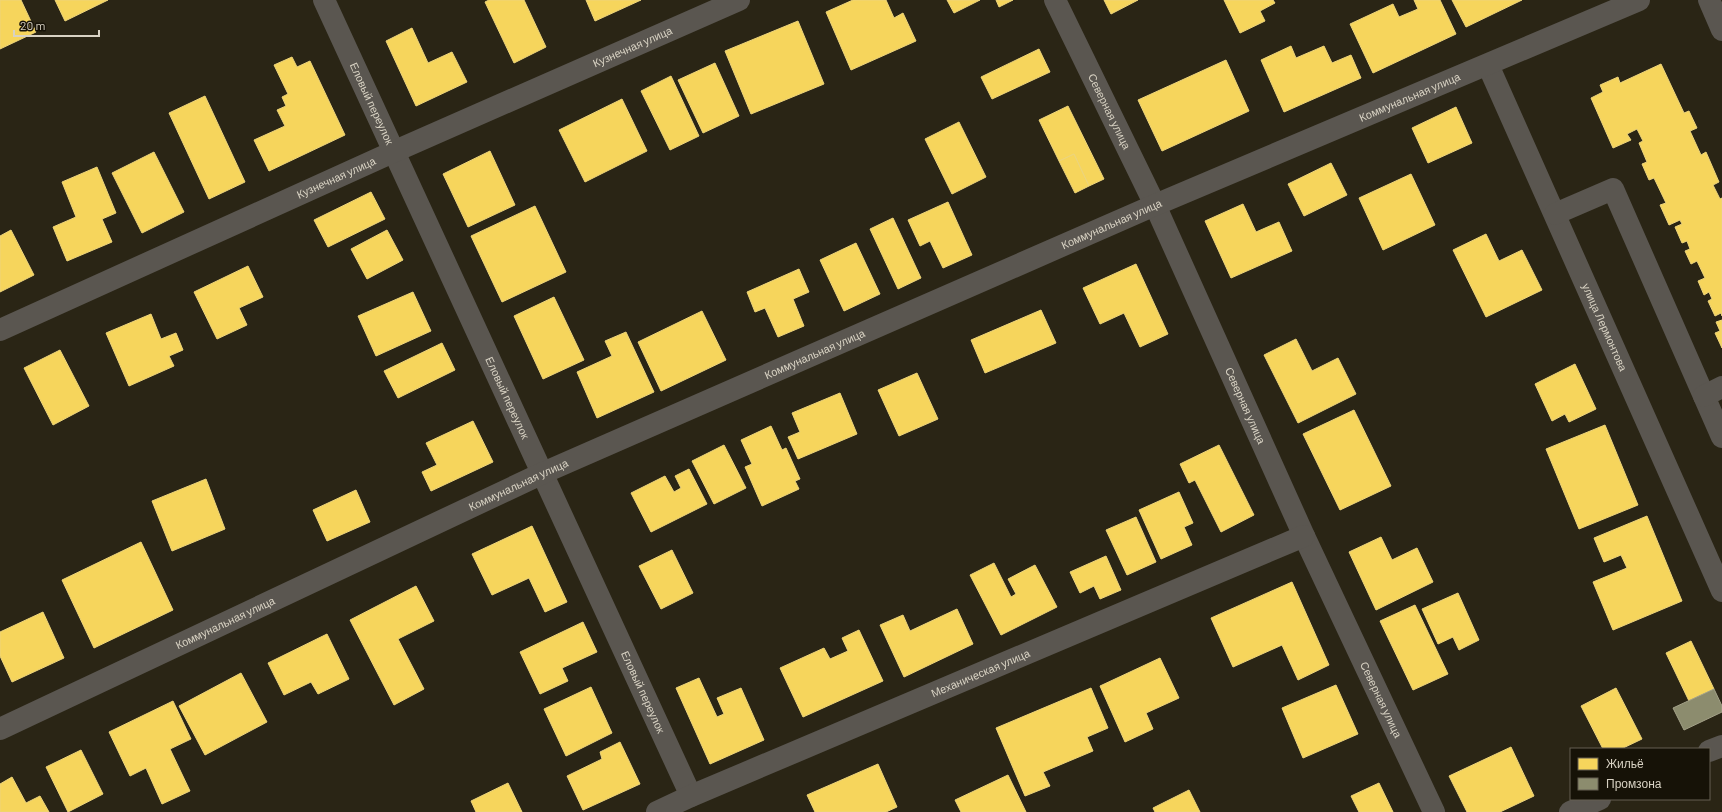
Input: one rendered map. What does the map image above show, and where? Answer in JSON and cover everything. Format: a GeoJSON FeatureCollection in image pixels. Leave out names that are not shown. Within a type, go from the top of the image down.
{"type":"FeatureCollection","features":[{"type":"Feature","properties":{"kind":"street","name":"Еловый переулок"},"geometry":{"type":"LineString","coordinates":[[324,0],[691,796]]}},
{"type":"Feature","properties":{"kind":"street","name":"Кузнечная улица"},"geometry":{"type":"LineString","coordinates":[[0,330],[393,152],[739,0]]}},
{"type":"Feature","properties":{"kind":"street","name":"Северная улица"},"geometry":{"type":"LineString","coordinates":[[1055,0],[1155,205],[1304,536],[1434,812]]}},
{"type":"Feature","properties":{"kind":"street","name":"Коммунальная улица"},"geometry":{"type":"LineString","coordinates":[[0,729],[542,472],[1155,205],[1639,0]]}},
{"type":"Feature","properties":{"kind":"street"},"geometry":{"type":"LineString","coordinates":[[1709,0],[1722,30]]}},
{"type":"Feature","properties":{"kind":"street","name":"улица Лермонтова"},"geometry":{"type":"LineString","coordinates":[[1488,65],[1722,591]]}},
{"type":"Feature","properties":{"kind":"street"},"geometry":{"type":"LineString","coordinates":[[1555,214],[1613,189],[1713,391],[1722,437]]}},
{"type":"Feature","properties":{"kind":"street","name":"Механическая улица"},"geometry":{"type":"LineString","coordinates":[[657,812],[691,796],[1304,536]]}},
{"type":"Feature","properties":{"kind":"street"},"geometry":{"type":"LineString","coordinates":[[1710,751],[1722,746]]}},
{"type":"Feature","properties":{"kind":"street"},"geometry":{"type":"LineString","coordinates":[[1570,812],[1598,800]]}},
{"type":"Feature","properties":{"kind":"building: Жильё"},"geometry":{"type":"Polygon","coordinates":[[[0,0],[21,0],[36,32],[0,49],[0,0]]]}},
{"type":"Feature","properties":{"kind":"building: Жильё"},"geometry":{"type":"Polygon","coordinates":[[[55,0],[108,0],[65,21],[55,0]]]}},
{"type":"Feature","properties":{"kind":"building: Жильё"},"geometry":{"type":"Polygon","coordinates":[[[489,0],[524,0],[546,47],[514,63],[485,2],[489,0]]]}},
{"type":"Feature","properties":{"kind":"building: Жильё"},"geometry":{"type":"Polygon","coordinates":[[[586,0],[641,0],[595,21],[586,0]]]}},
{"type":"Feature","properties":{"kind":"building: Жильё"},"geometry":{"type":"Polygon","coordinates":[[[853,0],[886,0],[894,18],[903,13],[916,41],[851,70],[826,12],[853,0]]]}},
{"type":"Feature","properties":{"kind":"building: Жильё"},"geometry":{"type":"Polygon","coordinates":[[[947,0],[980,0],[954,13],[947,0]]]}},
{"type":"Feature","properties":{"kind":"building: Жильё"},"geometry":{"type":"Polygon","coordinates":[[[996,0],[1013,0],[999,7],[996,0]]]}},
{"type":"Feature","properties":{"kind":"building: Жильё"},"geometry":{"type":"Polygon","coordinates":[[[1104,0],[1138,0],[1111,14],[1104,0]]]}},
{"type":"Feature","properties":{"kind":"building: Жильё"},"geometry":{"type":"Polygon","coordinates":[[[1224,0],[1273,0],[1275,3],[1260,11],[1265,21],[1240,33],[1224,0]]]}},
{"type":"Feature","properties":{"kind":"building: Жильё"},"geometry":{"type":"Polygon","coordinates":[[[1414,0],[1440,0],[1456,34],[1373,73],[1350,24],[1393,4],[1399,17],[1418,9],[1414,0]]]}},
{"type":"Feature","properties":{"kind":"building: Жильё"},"geometry":{"type":"Polygon","coordinates":[[[1452,0],[1522,0],[1466,27],[1452,0]]]}},
{"type":"Feature","properties":{"kind":"building: Жильё"},"geometry":{"type":"Polygon","coordinates":[[[798,21],[824,84],[751,114],[725,51],[798,21]]]}},
{"type":"Feature","properties":{"kind":"building: Жильё"},"geometry":{"type":"Polygon","coordinates":[[[412,28],[428,63],[452,52],[467,82],[416,106],[386,41],[412,28]]]}},
{"type":"Feature","properties":{"kind":"building: Жильё"},"geometry":{"type":"Polygon","coordinates":[[[1291,46],[1296,58],[1324,46],[1332,63],[1351,55],[1361,78],[1284,112],[1261,60],[1291,46]]]}},
{"type":"Feature","properties":{"kind":"building: Жильё"},"geometry":{"type":"Polygon","coordinates":[[[1039,49],[1050,72],[992,99],[981,77],[1039,49]]]}},
{"type":"Feature","properties":{"kind":"building: Жильё"},"geometry":{"type":"Polygon","coordinates":[[[292,57],[297,67],[310,61],[345,135],[269,171],[254,140],[285,126],[277,110],[286,106],[282,97],[288,94],[274,65],[292,57]]]}},
{"type":"Feature","properties":{"kind":"building: Жильё"},"geometry":{"type":"Polygon","coordinates":[[[1226,60],[1249,111],[1162,151],[1138,100],[1226,60]]]}},
{"type":"Feature","properties":{"kind":"building: Жильё"},"geometry":{"type":"Polygon","coordinates":[[[715,63],[739,116],[703,133],[678,80],[715,63]]]}},
{"type":"Feature","properties":{"kind":"building: Жильё"},"geometry":{"type":"Polygon","coordinates":[[[1661,64],[1684,113],[1689,111],[1697,128],[1690,131],[1701,155],[1706,152],[1719,182],[1713,185],[1720,199],[1722,198],[1722,316],[1721,313],[1715,316],[1708,301],[1712,299],[1709,292],[1704,295],[1698,281],[1705,278],[1697,261],[1691,264],[1685,251],[1690,249],[1687,241],[1682,243],[1675,227],[1682,224],[1680,220],[1669,225],[1660,205],[1666,203],[1654,178],[1649,180],[1642,164],[1647,162],[1639,143],[1643,141],[1637,129],[1627,134],[1631,140],[1613,148],[1591,98],[1603,92],[1600,85],[1618,77],[1620,83],[1661,64]]]}},
{"type":"Feature","properties":{"kind":"building: Жильё"},"geometry":{"type":"Polygon","coordinates":[[[671,76],[699,136],[670,150],[641,91],[671,76]]]}},
{"type":"Feature","properties":{"kind":"building: Жильё"},"geometry":{"type":"Polygon","coordinates":[[[205,96],[245,182],[209,199],[169,113],[205,96]]]}},
{"type":"Feature","properties":{"kind":"building: Жильё"},"geometry":{"type":"Polygon","coordinates":[[[622,99],[647,151],[585,182],[559,130],[622,99]]]}},
{"type":"Feature","properties":{"kind":"building: Жильё"},"geometry":{"type":"Polygon","coordinates":[[[1068,106],[1104,179],[1089,186],[1074,154],[1059,161],[1039,120],[1068,106]]]}},
{"type":"Feature","properties":{"kind":"building: Жильё"},"geometry":{"type":"Polygon","coordinates":[[[1456,107],[1472,143],[1428,163],[1412,128],[1456,107]]]}},
{"type":"Feature","properties":{"kind":"building: Жильё"},"geometry":{"type":"Polygon","coordinates":[[[959,122],[986,177],[952,194],[925,139],[959,122]]]}},
{"type":"Feature","properties":{"kind":"building: Жильё"},"geometry":{"type":"Polygon","coordinates":[[[490,151],[515,205],[468,227],[443,174],[490,151]]]}},
{"type":"Feature","properties":{"kind":"building: Жильё"},"geometry":{"type":"Polygon","coordinates":[[[154,152],[184,212],[142,233],[112,173],[154,152]]]}},
{"type":"Feature","properties":{"kind":"building: Жильё"},"geometry":{"type":"Polygon","coordinates":[[[1074,154],[1089,186],[1075,193],[1059,161],[1074,154]]]}},
{"type":"Feature","properties":{"kind":"building: Жильё"},"geometry":{"type":"Polygon","coordinates":[[[1331,163],[1347,195],[1304,216],[1288,184],[1331,163]]]}},
{"type":"Feature","properties":{"kind":"building: Жильё"},"geometry":{"type":"Polygon","coordinates":[[[97,167],[116,213],[102,219],[112,242],[67,261],[53,227],[76,217],[62,182],[97,167]]]}},
{"type":"Feature","properties":{"kind":"building: Жильё"},"geometry":{"type":"Polygon","coordinates":[[[1411,174],[1435,225],[1383,250],[1359,198],[1411,174]]]}},
{"type":"Feature","properties":{"kind":"building: Жильё"},"geometry":{"type":"Polygon","coordinates":[[[371,192],[385,219],[328,247],[314,220],[371,192]]]}},
{"type":"Feature","properties":{"kind":"building: Жильё"},"geometry":{"type":"Polygon","coordinates":[[[948,202],[972,255],[943,268],[930,241],[920,246],[908,220],[948,202]]]}},
{"type":"Feature","properties":{"kind":"building: Жильё"},"geometry":{"type":"Polygon","coordinates":[[[1243,204],[1256,232],[1279,222],[1292,251],[1231,278],[1205,221],[1243,204]]]}},
{"type":"Feature","properties":{"kind":"building: Жильё"},"geometry":{"type":"Polygon","coordinates":[[[535,206],[566,272],[502,302],[471,236],[535,206]]]}},
{"type":"Feature","properties":{"kind":"building: Жильё"},"geometry":{"type":"Polygon","coordinates":[[[893,218],[921,278],[898,289],[870,229],[893,218]]]}},
{"type":"Feature","properties":{"kind":"building: Жильё"},"geometry":{"type":"Polygon","coordinates":[[[11,230],[34,275],[0,292],[0,236],[11,230]]]}},
{"type":"Feature","properties":{"kind":"building: Жильё"},"geometry":{"type":"Polygon","coordinates":[[[387,230],[403,260],[367,279],[351,249],[387,230]]]}},
{"type":"Feature","properties":{"kind":"building: Жильё"},"geometry":{"type":"Polygon","coordinates":[[[1486,234],[1499,261],[1522,250],[1542,290],[1486,317],[1453,250],[1486,234]]]}},
{"type":"Feature","properties":{"kind":"building: Жильё"},"geometry":{"type":"Polygon","coordinates":[[[856,243],[880,294],[844,311],[820,260],[856,243]]]}},
{"type":"Feature","properties":{"kind":"building: Жильё"},"geometry":{"type":"Polygon","coordinates":[[[1136,264],[1168,334],[1140,347],[1124,313],[1100,324],[1083,288],[1136,264]]]}},
{"type":"Feature","properties":{"kind":"building: Жильё"},"geometry":{"type":"Polygon","coordinates":[[[248,266],[263,297],[239,308],[247,325],[217,339],[194,292],[248,266]]]}},
{"type":"Feature","properties":{"kind":"building: Жильё"},"geometry":{"type":"Polygon","coordinates":[[[799,269],[809,292],[793,299],[804,326],[778,337],[765,308],[755,312],[747,292],[799,269]]]}},
{"type":"Feature","properties":{"kind":"building: Жильё"},"geometry":{"type":"Polygon","coordinates":[[[413,292],[431,331],[376,356],[358,316],[413,292]]]}},
{"type":"Feature","properties":{"kind":"building: Жильё"},"geometry":{"type":"Polygon","coordinates":[[[554,297],[584,360],[543,379],[514,316],[554,297]]]}},
{"type":"Feature","properties":{"kind":"building: Жильё"},"geometry":{"type":"Polygon","coordinates":[[[1041,310],[1056,343],[985,373],[971,340],[1041,310]]]}},
{"type":"Feature","properties":{"kind":"building: Жильё"},"geometry":{"type":"Polygon","coordinates":[[[702,311],[726,360],[661,391],[638,342],[702,311]]]}},
{"type":"Feature","properties":{"kind":"building: Жильё"},"geometry":{"type":"Polygon","coordinates":[[[151,314],[161,339],[176,333],[183,350],[169,356],[174,366],[129,386],[106,333],[151,314]]]}},
{"type":"Feature","properties":{"kind":"building: Жильё"},"geometry":{"type":"Polygon","coordinates":[[[1722,320],[1722,348],[1715,333],[1720,331],[1716,322],[1722,320]]]}},
{"type":"Feature","properties":{"kind":"building: Жильё"},"geometry":{"type":"Polygon","coordinates":[[[626,332],[654,392],[597,418],[577,372],[612,356],[605,341],[626,332]]]}},
{"type":"Feature","properties":{"kind":"building: Жильё"},"geometry":{"type":"Polygon","coordinates":[[[1296,339],[1312,371],[1338,358],[1356,394],[1298,423],[1264,355],[1296,339]]]}},
{"type":"Feature","properties":{"kind":"building: Жильё"},"geometry":{"type":"Polygon","coordinates":[[[442,343],[455,370],[398,398],[384,371],[442,343]]]}},
{"type":"Feature","properties":{"kind":"building: Жильё"},"geometry":{"type":"Polygon","coordinates":[[[60,350],[89,406],[53,425],[24,368],[60,350]]]}},
{"type":"Feature","properties":{"kind":"building: Жильё"},"geometry":{"type":"Polygon","coordinates":[[[1575,364],[1596,409],[1569,422],[1565,414],[1552,421],[1535,384],[1575,364]]]}},
{"type":"Feature","properties":{"kind":"building: Жильё"},"geometry":{"type":"Polygon","coordinates":[[[917,373],[938,419],[899,436],[878,390],[917,373]]]}},
{"type":"Feature","properties":{"kind":"building: Жильё"},"geometry":{"type":"Polygon","coordinates":[[[840,393],[857,434],[798,459],[788,437],[800,432],[792,413],[840,393]]]}},
{"type":"Feature","properties":{"kind":"building: Жильё"},"geometry":{"type":"Polygon","coordinates":[[[1354,410],[1391,486],[1340,510],[1303,434],[1354,410]]]}},
{"type":"Feature","properties":{"kind":"building: Жильё"},"geometry":{"type":"Polygon","coordinates":[[[473,421],[493,462],[431,491],[422,472],[437,465],[426,443],[473,421]]]}},
{"type":"Feature","properties":{"kind":"building: Жильё"},"geometry":{"type":"Polygon","coordinates":[[[1605,425],[1638,505],[1579,529],[1546,449],[1605,425]]]}},
{"type":"Feature","properties":{"kind":"building: Жильё"},"geometry":{"type":"Polygon","coordinates":[[[771,426],[782,450],[786,448],[800,479],[795,481],[799,489],[762,506],[745,467],[752,464],[741,440],[771,426]]]}},
{"type":"Feature","properties":{"kind":"building: Жильё"},"geometry":{"type":"Polygon","coordinates":[[[724,445],[746,488],[714,504],[692,461],[724,445]]]}},
{"type":"Feature","properties":{"kind":"building: Жильё"},"geometry":{"type":"Polygon","coordinates":[[[1219,445],[1254,515],[1221,532],[1195,480],[1189,483],[1180,464],[1219,445]]]}},
{"type":"Feature","properties":{"kind":"building: Жильё"},"geometry":{"type":"Polygon","coordinates":[[[689,469],[707,504],[651,532],[631,493],[665,476],[674,492],[681,488],[675,476],[689,469]]]}},
{"type":"Feature","properties":{"kind":"building: Жильё"},"geometry":{"type":"Polygon","coordinates":[[[206,479],[225,529],[172,551],[152,501],[206,479]]]}},
{"type":"Feature","properties":{"kind":"building: Жильё"},"geometry":{"type":"Polygon","coordinates":[[[356,490],[370,522],[327,541],[313,510],[356,490]]]}},
{"type":"Feature","properties":{"kind":"building: Жильё"},"geometry":{"type":"Polygon","coordinates":[[[1179,492],[1193,523],[1184,527],[1192,545],[1161,559],[1139,510],[1179,492]]]}},
{"type":"Feature","properties":{"kind":"building: Жильё"},"geometry":{"type":"Polygon","coordinates":[[[1647,516],[1682,601],[1613,630],[1593,582],[1627,568],[1621,555],[1604,562],[1594,538],[1647,516]]]}},
{"type":"Feature","properties":{"kind":"building: Жильё"},"geometry":{"type":"Polygon","coordinates":[[[1136,517],[1156,562],[1127,575],[1106,530],[1136,517]]]}},
{"type":"Feature","properties":{"kind":"building: Жильё"},"geometry":{"type":"Polygon","coordinates":[[[532,526],[567,602],[545,612],[529,578],[492,595],[472,554],[532,526]]]}},
{"type":"Feature","properties":{"kind":"building: Жильё"},"geometry":{"type":"Polygon","coordinates":[[[1381,537],[1392,560],[1417,548],[1433,582],[1376,610],[1349,552],[1381,537]]]}},
{"type":"Feature","properties":{"kind":"building: Жильё"},"geometry":{"type":"Polygon","coordinates":[[[141,542],[173,610],[94,648],[62,580],[141,542]]]}},
{"type":"Feature","properties":{"kind":"building: Жильё"},"geometry":{"type":"Polygon","coordinates":[[[672,550],[693,593],[661,609],[639,566],[672,550]]]}},
{"type":"Feature","properties":{"kind":"building: Жильё"},"geometry":{"type":"Polygon","coordinates":[[[1106,556],[1121,590],[1100,599],[1094,586],[1080,593],[1070,572],[1106,556]]]}},
{"type":"Feature","properties":{"kind":"building: Жильё"},"geometry":{"type":"Polygon","coordinates":[[[994,563],[1011,597],[1016,594],[1008,579],[1035,565],[1057,607],[1001,635],[970,575],[994,563]]]}},
{"type":"Feature","properties":{"kind":"building: Жильё"},"geometry":{"type":"Polygon","coordinates":[[[1292,582],[1329,665],[1298,680],[1282,645],[1233,667],[1211,618],[1292,582]]]}},
{"type":"Feature","properties":{"kind":"building: Жильё"},"geometry":{"type":"Polygon","coordinates":[[[416,586],[434,621],[398,639],[424,689],[394,705],[350,620],[416,586]]]}},
{"type":"Feature","properties":{"kind":"building: Жильё"},"geometry":{"type":"Polygon","coordinates":[[[1458,593],[1479,640],[1459,650],[1453,637],[1438,644],[1422,609],[1458,593]]]}},
{"type":"Feature","properties":{"kind":"building: Жильё"},"geometry":{"type":"Polygon","coordinates":[[[1415,605],[1448,674],[1413,690],[1380,621],[1415,605]]]}},
{"type":"Feature","properties":{"kind":"building: Жильё"},"geometry":{"type":"Polygon","coordinates":[[[957,609],[973,644],[904,677],[880,625],[903,615],[910,631],[957,609]]]}},
{"type":"Feature","properties":{"kind":"building: Жильё"},"geometry":{"type":"Polygon","coordinates":[[[43,612],[64,658],[12,682],[0,656],[0,632],[43,612]]]}},
{"type":"Feature","properties":{"kind":"building: Жильё"},"geometry":{"type":"Polygon","coordinates":[[[583,622],[597,652],[562,668],[568,681],[540,694],[520,652],[583,622]]]}},
{"type":"Feature","properties":{"kind":"building: Жильё"},"geometry":{"type":"Polygon","coordinates":[[[859,630],[883,681],[803,717],[780,668],[824,648],[830,659],[848,651],[842,638],[859,630]]]}},
{"type":"Feature","properties":{"kind":"building: Жильё"},"geometry":{"type":"Polygon","coordinates":[[[327,634],[349,679],[318,694],[311,682],[284,695],[268,663],[327,634]]]}},
{"type":"Feature","properties":{"kind":"building: Жильё"},"geometry":{"type":"Polygon","coordinates":[[[1691,641],[1714,689],[1689,701],[1666,653],[1691,641]]]}},
{"type":"Feature","properties":{"kind":"building: Жильё"},"geometry":{"type":"Polygon","coordinates":[[[1160,658],[1179,698],[1146,713],[1153,729],[1125,742],[1100,686],[1160,658]]]}},
{"type":"Feature","properties":{"kind":"building: Жильё"},"geometry":{"type":"Polygon","coordinates":[[[241,673],[267,722],[205,755],[179,706],[241,673]]]}},
{"type":"Feature","properties":{"kind":"building: Жильё"},"geometry":{"type":"Polygon","coordinates":[[[699,678],[717,717],[724,714],[717,698],[741,688],[764,740],[710,764],[676,688],[699,678]]]}},
{"type":"Feature","properties":{"kind":"building: Жильё"},"geometry":{"type":"Polygon","coordinates":[[[1336,685],[1358,734],[1303,758],[1282,708],[1336,685]]]}},
{"type":"Feature","properties":{"kind":"building: Жильё"},"geometry":{"type":"Polygon","coordinates":[[[591,687],[612,733],[566,756],[544,709],[591,687]]]}},
{"type":"Feature","properties":{"kind":"building: Жильё"},"geometry":{"type":"Polygon","coordinates":[[[1091,688],[1108,728],[1087,737],[1093,751],[1043,772],[1050,786],[1025,796],[996,728],[1091,688]]]}},
{"type":"Feature","properties":{"kind":"building: Жильё"},"geometry":{"type":"Polygon","coordinates":[[[1616,688],[1642,739],[1623,748],[1602,748],[1581,706],[1616,688]]]}},
{"type":"Feature","properties":{"kind":"building: Жильё"},"geometry":{"type":"Polygon","coordinates":[[[173,701],[191,739],[170,749],[190,791],[162,804],[146,768],[130,776],[109,732],[173,701]]]}},
{"type":"Feature","properties":{"kind":"building: Жильё"},"geometry":{"type":"Polygon","coordinates":[[[620,742],[640,784],[583,810],[567,776],[602,759],[600,752],[620,742]]]}},
{"type":"Feature","properties":{"kind":"building: Жильё"},"geometry":{"type":"Polygon","coordinates":[[[1511,747],[1534,796],[1500,812],[1467,812],[1449,776],[1511,747]]]}},
{"type":"Feature","properties":{"kind":"building: Жильё"},"geometry":{"type":"Polygon","coordinates":[[[81,750],[103,794],[68,812],[46,767],[81,750]]]}},
{"type":"Feature","properties":{"kind":"building: Жильё"},"geometry":{"type":"Polygon","coordinates":[[[878,764],[897,807],[886,812],[815,812],[807,795],[878,764]]]}},
{"type":"Feature","properties":{"kind":"building: Жильё"},"geometry":{"type":"Polygon","coordinates":[[[1008,775],[1026,812],[961,812],[955,800],[1008,775]]]}},
{"type":"Feature","properties":{"kind":"building: Жильё"},"geometry":{"type":"Polygon","coordinates":[[[12,777],[26,803],[40,796],[49,812],[0,812],[0,784],[12,777]]]}},
{"type":"Feature","properties":{"kind":"building: Жильё"},"geometry":{"type":"Polygon","coordinates":[[[508,783],[522,812],[476,812],[471,801],[508,783]]]}},
{"type":"Feature","properties":{"kind":"building: Жильё"},"geometry":{"type":"Polygon","coordinates":[[[1379,783],[1393,812],[1359,812],[1351,796],[1379,783]]]}},
{"type":"Feature","properties":{"kind":"building: Жильё"},"geometry":{"type":"Polygon","coordinates":[[[1189,790],[1200,812],[1155,812],[1153,808],[1189,790]]]}},
{"type":"Feature","properties":{"kind":"building: Промзона"},"geometry":{"type":"Polygon","coordinates":[[[1714,689],[1722,706],[1722,712],[1684,730],[1673,708],[1714,689]]]}}]}
